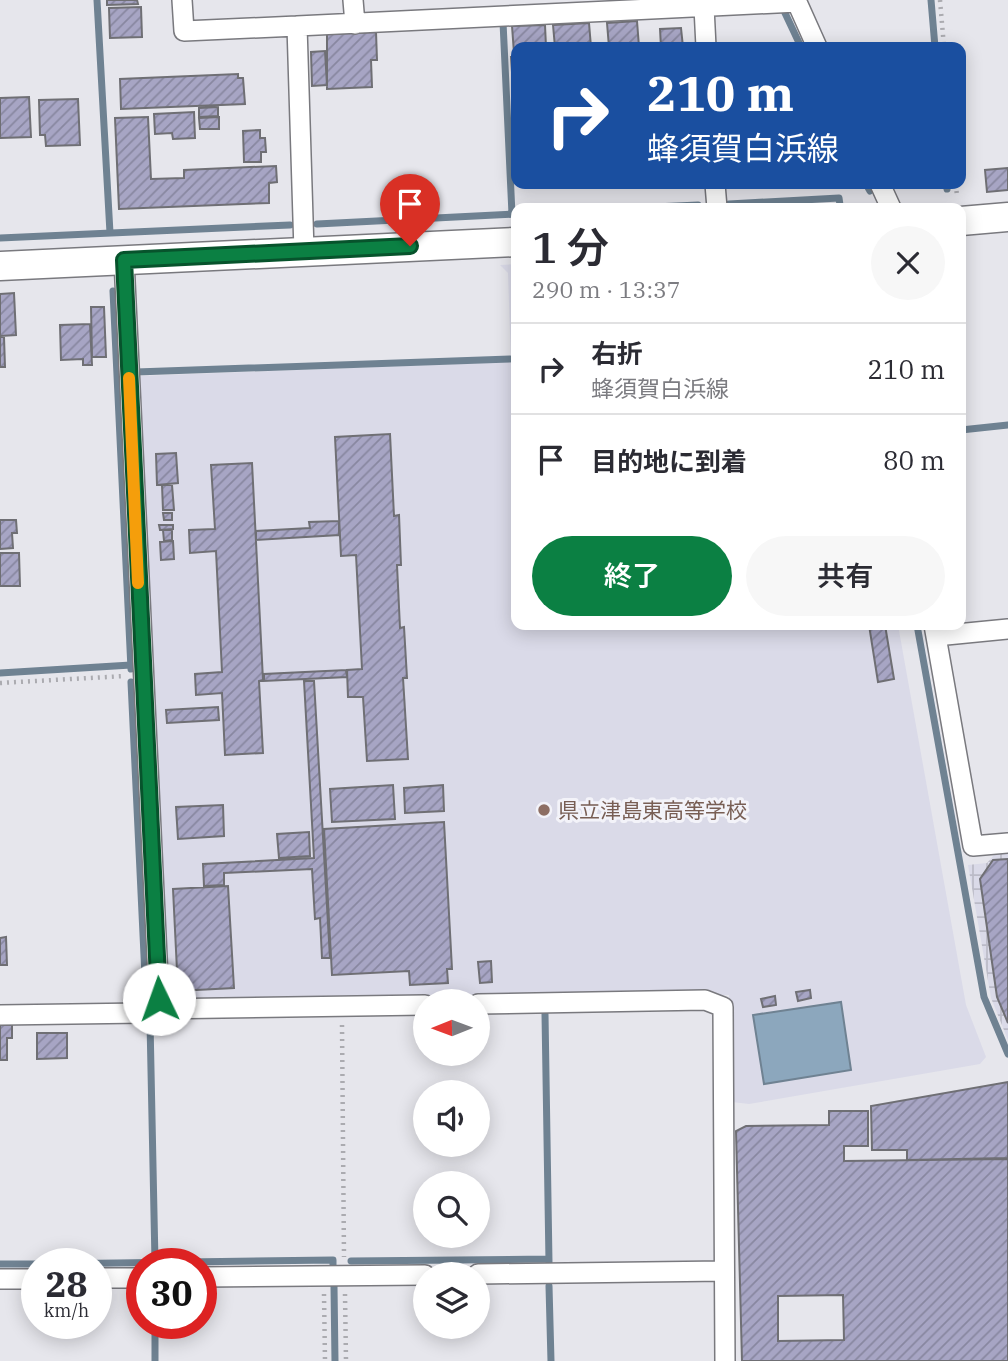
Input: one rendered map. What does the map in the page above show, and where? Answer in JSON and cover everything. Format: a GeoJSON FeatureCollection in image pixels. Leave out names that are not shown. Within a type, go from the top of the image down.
{"type":"FeatureCollection","features":[{"type":"Feature","properties":{"kind":"main road"},"geometry":{"type":"LineString","coordinates":[[966,220],[1008,216]]}},
{"type":"Feature","properties":{"kind":"main road"},"geometry":{"type":"LineString","coordinates":[[0,266],[511,242]]}},
{"type":"Feature","properties":{"kind":"street"},"geometry":{"type":"LineString","coordinates":[[181,0],[184,31],[797,1],[815,42]]}},
{"type":"Feature","properties":{"kind":"street"},"geometry":{"type":"LineString","coordinates":[[354,0],[355,24]]}},
{"type":"Feature","properties":{"kind":"street"},"geometry":{"type":"LineString","coordinates":[[704,7],[706,42]]}},
{"type":"Feature","properties":{"kind":"street"},"geometry":{"type":"LineString","coordinates":[[297,26],[304,251]]}},
{"type":"Feature","properties":{"kind":"street"},"geometry":{"type":"LineString","coordinates":[[124,260],[159,999],[155,1009]]}},
{"type":"Feature","properties":{"kind":"street"},"geometry":{"type":"LineString","coordinates":[[966,630],[1008,629]]}},
{"type":"Feature","properties":{"kind":"street"},"geometry":{"type":"LineString","coordinates":[[935,630],[973,846],[1008,843]]}},
{"type":"Feature","properties":{"kind":"street"},"geometry":{"type":"LineString","coordinates":[[490,1004],[705,1000],[723,1007],[725,1361]]}},
{"type":"Feature","properties":{"kind":"street"},"geometry":{"type":"LineString","coordinates":[[0,1016],[143,1013],[155,1009],[413,1005]]}},
{"type":"Feature","properties":{"kind":"street"},"geometry":{"type":"LineString","coordinates":[[490,1274],[724,1271]]}},
{"type":"Feature","properties":{"kind":"street"},"geometry":{"type":"LineString","coordinates":[[217,1277],[413,1275]]}},
{"type":"Feature","properties":{"kind":"street"},"geometry":{"type":"LineString","coordinates":[[0,1279],[21,1279]]}},
{"type":"Feature","properties":{"kind":"path"},"geometry":{"type":"LineString","coordinates":[[940,0],[944,42]]}},
{"type":"Feature","properties":{"kind":"path"},"geometry":{"type":"LineString","coordinates":[[0,683],[142,675]]}},
{"type":"Feature","properties":{"kind":"path"},"geometry":{"type":"LineString","coordinates":[[342,1006],[346,1361]]}},
{"type":"Feature","properties":{"kind":"path"},"geometry":{"type":"LineString","coordinates":[[324,1276],[325,1361]]}},
{"type":"Feature","properties":{"kind":"shaded area","name":"県立津島東高等学校"},"geometry":{"type":"Polygon","coordinates":[[[511,264],[511,362],[508,273],[500,265],[511,264]]]}},
{"type":"Feature","properties":{"kind":"shaded area","name":"県立津島東高等学校"},"geometry":{"type":"Polygon","coordinates":[[[511,362],[511,630],[899,630],[966,1005],[986,1057],[980,1064],[749,1104],[732,1102],[729,995],[490,998],[490,989],[413,989],[413,999],[175,1002],[165,998],[139,376],[511,362]]]}},
{"type":"Feature","properties":{"kind":"shaded area"},"geometry":{"type":"Polygon","coordinates":[[[1008,853],[1008,1040],[991,998],[968,865],[987,863],[994,855],[1008,853]]]}},
{"type":"Feature","properties":{"kind":"water"},"geometry":{"type":"Polygon","coordinates":[[[841,1002],[851,1070],[764,1084],[753,1015],[841,1002]]]}},
{"type":"Feature","properties":{"kind":"building"},"geometry":{"type":"Polygon","coordinates":[[[107,0],[137,0],[138,4],[107,5],[107,0]]]}},
{"type":"Feature","properties":{"kind":"building"},"geometry":{"type":"Polygon","coordinates":[[[141,7],[142,37],[110,38],[109,8],[141,7]]]}},
{"type":"Feature","properties":{"kind":"building"},"geometry":{"type":"Polygon","coordinates":[[[637,21],[639,42],[609,42],[607,23],[637,21]]]}},
{"type":"Feature","properties":{"kind":"building"},"geometry":{"type":"Polygon","coordinates":[[[589,23],[591,42],[555,42],[553,25],[589,23]]]}},
{"type":"Feature","properties":{"kind":"building"},"geometry":{"type":"Polygon","coordinates":[[[545,25],[546,42],[513,42],[512,26],[545,25]]]}},
{"type":"Feature","properties":{"kind":"building"},"geometry":{"type":"Polygon","coordinates":[[[681,28],[682,42],[661,42],[660,29],[681,28]]]}},
{"type":"Feature","properties":{"kind":"building"},"geometry":{"type":"Polygon","coordinates":[[[376,32],[377,60],[371,60],[372,87],[327,89],[327,34],[376,32]]]}},
{"type":"Feature","properties":{"kind":"building"},"geometry":{"type":"Polygon","coordinates":[[[325,51],[327,85],[312,86],[311,52],[325,51]]]}},
{"type":"Feature","properties":{"kind":"building"},"geometry":{"type":"Polygon","coordinates":[[[238,74],[238,78],[243,78],[245,104],[121,109],[120,79],[238,74]]]}},
{"type":"Feature","properties":{"kind":"building"},"geometry":{"type":"Polygon","coordinates":[[[29,97],[31,137],[0,138],[0,98],[29,97]]]}},
{"type":"Feature","properties":{"kind":"building"},"geometry":{"type":"Polygon","coordinates":[[[78,99],[80,145],[46,146],[45,135],[40,135],[39,100],[78,99]]]}},
{"type":"Feature","properties":{"kind":"building"},"geometry":{"type":"Polygon","coordinates":[[[218,107],[218,116],[199,117],[199,108],[218,107]]]}},
{"type":"Feature","properties":{"kind":"building"},"geometry":{"type":"Polygon","coordinates":[[[194,112],[195,138],[173,139],[172,133],[155,134],[154,114],[194,112]]]}},
{"type":"Feature","properties":{"kind":"building"},"geometry":{"type":"Polygon","coordinates":[[[148,117],[151,179],[184,178],[184,170],[276,166],[277,182],[269,183],[269,203],[119,209],[115,118],[148,117]]]}},
{"type":"Feature","properties":{"kind":"building"},"geometry":{"type":"Polygon","coordinates":[[[219,117],[219,129],[200,129],[199,118],[219,117]]]}},
{"type":"Feature","properties":{"kind":"building"},"geometry":{"type":"Polygon","coordinates":[[[260,130],[260,138],[265,138],[266,152],[261,152],[261,162],[244,162],[243,131],[260,130]]]}},
{"type":"Feature","properties":{"kind":"building"},"geometry":{"type":"Polygon","coordinates":[[[1008,168],[1008,190],[987,192],[985,170],[1008,168]]]}},
{"type":"Feature","properties":{"kind":"building"},"geometry":{"type":"Polygon","coordinates":[[[14,293],[16,335],[0,336],[0,294],[14,293]]]}},
{"type":"Feature","properties":{"kind":"building"},"geometry":{"type":"Polygon","coordinates":[[[91,307],[104,307],[106,357],[92,357],[91,307]]]}},
{"type":"Feature","properties":{"kind":"building"},"geometry":{"type":"Polygon","coordinates":[[[90,324],[92,365],[83,365],[83,359],[61,360],[60,325],[90,324]]]}},
{"type":"Feature","properties":{"kind":"building"},"geometry":{"type":"Polygon","coordinates":[[[0,337],[4,337],[5,367],[0,367],[0,337]]]}},
{"type":"Feature","properties":{"kind":"building"},"geometry":{"type":"Polygon","coordinates":[[[390,434],[394,516],[399,515],[401,565],[397,565],[400,628],[404,627],[407,678],[403,678],[408,759],[367,761],[363,697],[348,697],[347,670],[362,669],[356,555],[341,556],[335,437],[390,434]]]}},
{"type":"Feature","properties":{"kind":"building"},"geometry":{"type":"Polygon","coordinates":[[[176,453],[178,483],[157,485],[156,454],[176,453]]]}},
{"type":"Feature","properties":{"kind":"building"},"geometry":{"type":"Polygon","coordinates":[[[252,463],[263,680],[259,681],[263,753],[225,755],[222,693],[196,695],[195,674],[222,672],[216,551],[190,553],[189,530],[215,529],[211,465],[252,463]]]}},
{"type":"Feature","properties":{"kind":"building"},"geometry":{"type":"Polygon","coordinates":[[[162,485],[172,485],[174,510],[163,510],[162,485]]]}},
{"type":"Feature","properties":{"kind":"building"},"geometry":{"type":"Polygon","coordinates":[[[163,513],[172,513],[172,520],[164,520],[163,513]]]}},
{"type":"Feature","properties":{"kind":"building"},"geometry":{"type":"Polygon","coordinates":[[[0,520],[16,520],[17,533],[12,533],[13,548],[0,549],[0,520]]]}},
{"type":"Feature","properties":{"kind":"building"},"geometry":{"type":"Polygon","coordinates":[[[339,521],[339,535],[256,540],[256,531],[310,528],[309,522],[339,521]]]}},
{"type":"Feature","properties":{"kind":"building"},"geometry":{"type":"Polygon","coordinates":[[[159,525],[173,525],[173,529],[160,530],[159,525]]]}},
{"type":"Feature","properties":{"kind":"building"},"geometry":{"type":"Polygon","coordinates":[[[163,530],[172,530],[172,540],[164,541],[163,530]]]}},
{"type":"Feature","properties":{"kind":"building"},"geometry":{"type":"Polygon","coordinates":[[[173,541],[174,559],[161,560],[160,542],[173,541]]]}},
{"type":"Feature","properties":{"kind":"building"},"geometry":{"type":"Polygon","coordinates":[[[0,553],[19,553],[20,586],[0,586],[0,553]]]}},
{"type":"Feature","properties":{"kind":"building"},"geometry":{"type":"Polygon","coordinates":[[[870,630],[886,630],[894,679],[878,682],[870,630]]]}},
{"type":"Feature","properties":{"kind":"building"},"geometry":{"type":"Polygon","coordinates":[[[346,670],[347,677],[264,681],[264,674],[346,670]]]}},
{"type":"Feature","properties":{"kind":"building"},"geometry":{"type":"Polygon","coordinates":[[[304,681],[314,681],[330,958],[322,958],[320,918],[315,919],[312,869],[224,873],[224,885],[204,886],[203,864],[314,858],[304,681]]]}},
{"type":"Feature","properties":{"kind":"building"},"geometry":{"type":"Polygon","coordinates":[[[218,707],[219,720],[167,723],[166,710],[218,707]]]}},
{"type":"Feature","properties":{"kind":"building"},"geometry":{"type":"Polygon","coordinates":[[[393,785],[395,819],[332,822],[330,789],[393,785]]]}},
{"type":"Feature","properties":{"kind":"building"},"geometry":{"type":"Polygon","coordinates":[[[443,785],[444,811],[405,813],[404,788],[443,785]]]}},
{"type":"Feature","properties":{"kind":"building"},"geometry":{"type":"Polygon","coordinates":[[[223,805],[224,836],[178,839],[176,807],[223,805]]]}},
{"type":"Feature","properties":{"kind":"building"},"geometry":{"type":"Polygon","coordinates":[[[444,822],[452,969],[447,969],[448,983],[410,985],[409,971],[332,975],[324,829],[444,822]]]}},
{"type":"Feature","properties":{"kind":"building"},"geometry":{"type":"Polygon","coordinates":[[[309,832],[310,856],[279,858],[277,834],[309,832]]]}},
{"type":"Feature","properties":{"kind":"building"},"geometry":{"type":"Polygon","coordinates":[[[1008,859],[1008,1023],[997,997],[980,879],[993,860],[1008,859]]]}},
{"type":"Feature","properties":{"kind":"building"},"geometry":{"type":"Polygon","coordinates":[[[228,886],[234,988],[178,991],[173,889],[228,886]]]}},
{"type":"Feature","properties":{"kind":"building"},"geometry":{"type":"Polygon","coordinates":[[[6,937],[7,965],[0,965],[0,938],[6,937]]]}},
{"type":"Feature","properties":{"kind":"building"},"geometry":{"type":"Polygon","coordinates":[[[491,961],[492,982],[480,983],[478,962],[491,961]]]}},
{"type":"Feature","properties":{"kind":"building"},"geometry":{"type":"Polygon","coordinates":[[[810,990],[811,998],[798,1001],[796,992],[810,990]]]}},
{"type":"Feature","properties":{"kind":"building"},"geometry":{"type":"Polygon","coordinates":[[[775,996],[776,1005],[763,1007],[761,999],[775,996]]]}},
{"type":"Feature","properties":{"kind":"building"},"geometry":{"type":"Polygon","coordinates":[[[0,1025],[12,1025],[12,1038],[7,1038],[7,1060],[0,1060],[0,1025]]]}},
{"type":"Feature","properties":{"kind":"building"},"geometry":{"type":"Polygon","coordinates":[[[37,1033],[67,1033],[67,1058],[37,1059],[37,1033]]]}},
{"type":"Feature","properties":{"kind":"building"},"geometry":{"type":"Polygon","coordinates":[[[1008,1082],[1008,1158],[907,1160],[907,1150],[872,1150],[871,1106],[1008,1082]]]}},
{"type":"Feature","properties":{"kind":"building"},"geometry":{"type":"Polygon","coordinates":[[[829,1111],[868,1111],[868,1146],[844,1146],[844,1161],[1008,1159],[1008,1361],[742,1361],[736,1131],[746,1126],[829,1125],[829,1111]],[[843,1295],[778,1296],[778,1341],[844,1340],[843,1295]]]}},
{"type":"Feature","properties":{"kind":"waterway"},"geometry":{"type":"LineString","coordinates":[[97,0],[110,233]]}},
{"type":"Feature","properties":{"kind":"waterway"},"geometry":{"type":"LineString","coordinates":[[931,0],[935,42]]}},
{"type":"Feature","properties":{"kind":"waterway"},"geometry":{"type":"LineString","coordinates":[[785,13],[799,42]]}},
{"type":"Feature","properties":{"kind":"waterway"},"geometry":{"type":"LineString","coordinates":[[503,22],[511,203]]}},
{"type":"Feature","properties":{"kind":"waterway"},"geometry":{"type":"LineString","coordinates":[[747,203],[839,198],[840,203]]}},
{"type":"Feature","properties":{"kind":"waterway"},"geometry":{"type":"LineString","coordinates":[[317,224],[511,214]]}},
{"type":"Feature","properties":{"kind":"waterway"},"geometry":{"type":"LineString","coordinates":[[0,238],[290,225]]}},
{"type":"Feature","properties":{"kind":"waterway"},"geometry":{"type":"LineString","coordinates":[[113,291],[131,669]]}},
{"type":"Feature","properties":{"kind":"waterway"},"geometry":{"type":"LineString","coordinates":[[136,372],[510,359]]}},
{"type":"Feature","properties":{"kind":"waterway"},"geometry":{"type":"LineString","coordinates":[[966,429],[1008,425]]}},
{"type":"Feature","properties":{"kind":"waterway"},"geometry":{"type":"LineString","coordinates":[[918,630],[984,997],[1008,1054]]}},
{"type":"Feature","properties":{"kind":"waterway"},"geometry":{"type":"LineString","coordinates":[[0,673],[131,665]]}},
{"type":"Feature","properties":{"kind":"waterway"},"geometry":{"type":"LineString","coordinates":[[131,682],[146,997]]}},
{"type":"Feature","properties":{"kind":"waterway"},"geometry":{"type":"LineString","coordinates":[[545,1014],[549,1262]]}},
{"type":"Feature","properties":{"kind":"waterway"},"geometry":{"type":"LineString","coordinates":[[150,1022],[155,1248]]}},
{"type":"Feature","properties":{"kind":"waterway"},"geometry":{"type":"LineString","coordinates":[[351,1261],[549,1259]]}},
{"type":"Feature","properties":{"kind":"waterway"},"geometry":{"type":"LineString","coordinates":[[112,1263],[333,1260],[333,1266]]}},
{"type":"Feature","properties":{"kind":"waterway"},"geometry":{"type":"LineString","coordinates":[[0,1264],[21,1264]]}},
{"type":"Feature","properties":{"kind":"waterway"},"geometry":{"type":"LineString","coordinates":[[334,1286],[335,1361]]}},
{"type":"Feature","properties":{"kind":"waterway"},"geometry":{"type":"LineString","coordinates":[[549,1286],[551,1361]]}},
{"type":"Feature","properties":{"kind":"waterway"},"geometry":{"type":"LineString","coordinates":[[155,1339],[155,1361]]}},
{"type":"Feature","properties":{"kind":"slow traffic"},"geometry":{"type":"LineString","coordinates":[[129,378],[138,583]]}},
{"type":"Feature","properties":{"kind":"place","name":"県立津島東高等学校"},"geometry":{"type":"Point","coordinates":[544,810]}},
{"type":"Feature","properties":{"kind":"route"},"geometry":{"type":"LineString","coordinates":[[159,999],[124,260],[410,246]]}}]}
